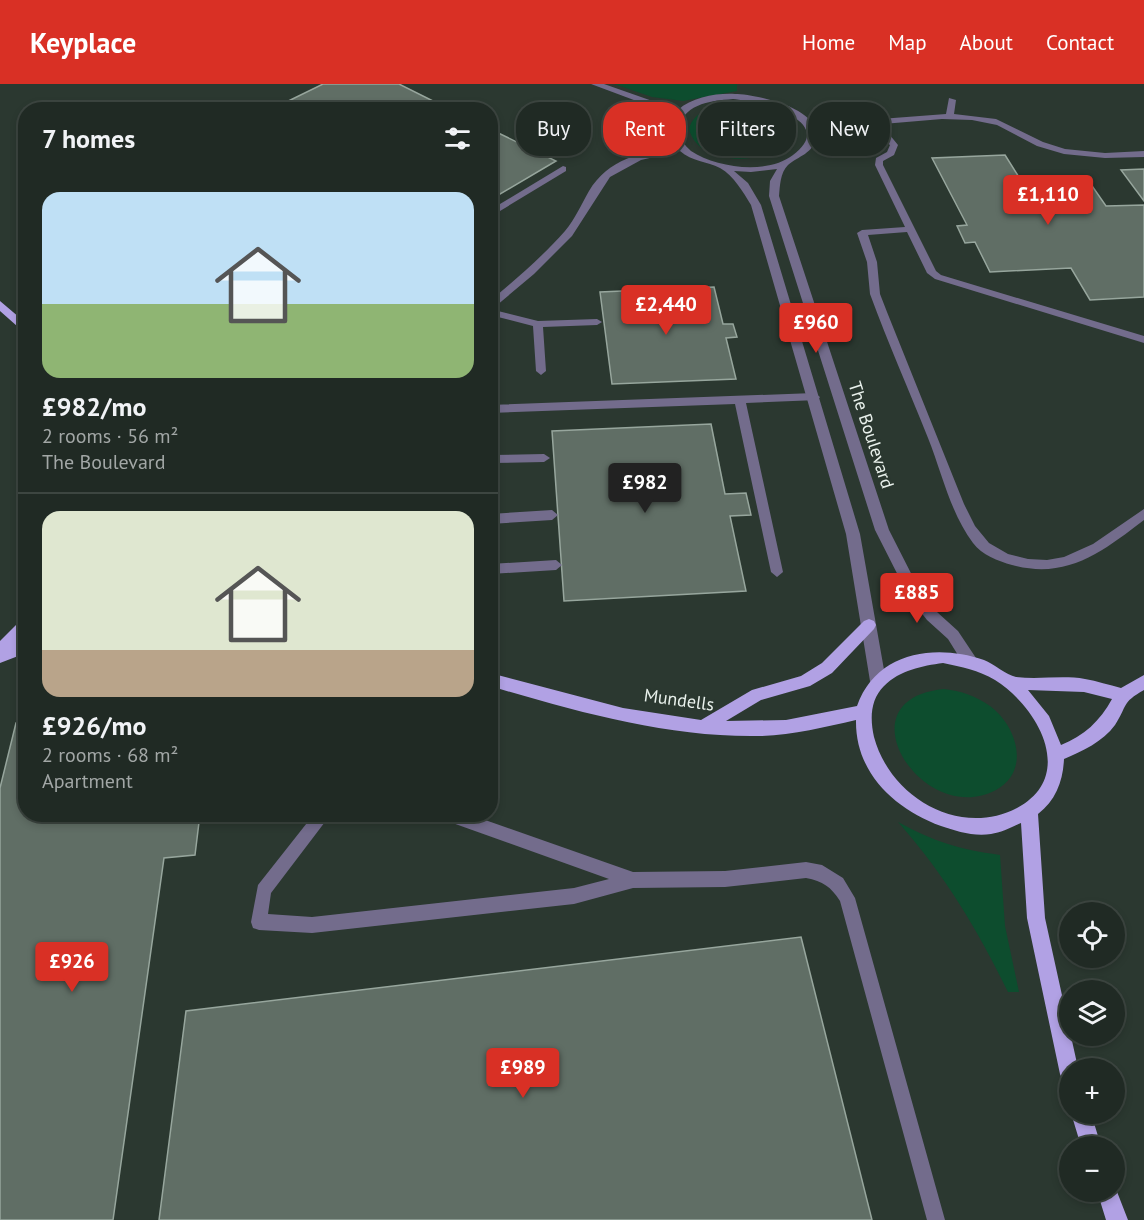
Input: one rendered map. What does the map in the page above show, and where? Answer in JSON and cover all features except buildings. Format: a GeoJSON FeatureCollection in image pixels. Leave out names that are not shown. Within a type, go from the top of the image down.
{"type":"FeatureCollection","features":[{"type":"Feature","properties":{"kind":"main road"},"geometry":{"type":"LineString","coordinates":[[0,305],[18,322]]}},
{"type":"Feature","properties":{"kind":"main road"},"geometry":{"type":"LineString","coordinates":[[701,728],[757,694],[805,681],[827,668],[869,625]]}},
{"type":"Feature","properties":{"kind":"main road"},"geometry":{"type":"LineString","coordinates":[[0,651],[18,632]]}},
{"type":"Feature","properties":{"kind":"main road"},"geometry":{"type":"LineString","coordinates":[[0,657],[18,649]]}},
{"type":"Feature","properties":{"kind":"main road"},"geometry":{"type":"LineString","coordinates":[[943,657],[988,668],[1010,683],[1037,709],[1049,731],[1055,755],[1055,778],[1047,795],[1029,810],[996,826],[966,826],[916,808],[893,790],[876,769],[865,736],[863,712],[869,693],[878,681],[899,666],[919,659],[943,657]]}},
{"type":"Feature","properties":{"kind":"main road","name":"Mundells"},"geometry":{"type":"LineString","coordinates":[[498,681],[624,714],[701,728],[761,729],[791,726],[863,712]]}},
{"type":"Feature","properties":{"kind":"main road"},"geometry":{"type":"LineString","coordinates":[[1055,755],[1082,744],[1108,722],[1122,695],[1144,682]]}},
{"type":"Feature","properties":{"kind":"main road"},"geometry":{"type":"LineString","coordinates":[[1010,683],[1084,685],[1122,695]]}},
{"type":"Feature","properties":{"kind":"main road"},"geometry":{"type":"LineString","coordinates":[[1029,810],[1036,918],[1067,1058]]}},
{"type":"Feature","properties":{"kind":"main road"},"geometry":{"type":"LineString","coordinates":[[1111,1202],[1117,1220]]}},
{"type":"Feature","properties":{"kind":"street"},"geometry":{"type":"LineString","coordinates":[[595,84],[647,102]]}},
{"type":"Feature","properties":{"kind":"street"},"geometry":{"type":"LineString","coordinates":[[686,109],[702,100],[750,94],[785,107],[804,120],[808,129]]}},
{"type":"Feature","properties":{"kind":"street"},"geometry":{"type":"LineString","coordinates":[[686,150],[705,162],[745,169],[784,164],[799,156],[808,144]]}},
{"type":"Feature","properties":{"kind":"street"},"geometry":{"type":"LineString","coordinates":[[498,302],[567,235],[583,216],[600,181],[620,166],[644,156]]}},
{"type":"Feature","properties":{"kind":"street","name":"The Boulevard"},"geometry":{"type":"LineString","coordinates":[[784,164],[775,181],[774,196],[882,530],[914,593],[932,616],[953,635],[971,663]]}},
{"type":"Feature","properties":{"kind":"street"},"geometry":{"type":"LineString","coordinates":[[724,167],[744,185],[756,206],[814,397],[854,534],[878,681]]}},
{"type":"Feature","properties":{"kind":"lane"},"geometry":{"type":"LineString","coordinates":[[949,118],[952,100]]}},
{"type":"Feature","properties":{"kind":"lane"},"geometry":{"type":"LineString","coordinates":[[890,121],[949,118],[986,119],[1004,124],[1041,145],[1059,151],[1116,156],[1144,154]]}},
{"type":"Feature","properties":{"kind":"lane"},"geometry":{"type":"LineString","coordinates":[[804,120],[808,120]]}},
{"type":"Feature","properties":{"kind":"lane"},"geometry":{"type":"LineString","coordinates":[[890,141],[894,145],[890,154]]}},
{"type":"Feature","properties":{"kind":"lane"},"geometry":{"type":"LineString","coordinates":[[886,156],[879,160],[879,165],[932,273],[949,282],[1144,340]]}},
{"type":"Feature","properties":{"kind":"lane"},"geometry":{"type":"LineString","coordinates":[[498,209],[563,170]]}},
{"type":"Feature","properties":{"kind":"lane"},"geometry":{"type":"LineString","coordinates":[[910,229],[862,233],[872,262],[875,294],[957,498],[979,542],[988,550],[1022,564],[1034,567],[1053,566],[1073,561],[1092,551],[1144,514]]}},
{"type":"Feature","properties":{"kind":"lane"},"geometry":{"type":"LineString","coordinates":[[498,312],[538,324],[597,322]]}},
{"type":"Feature","properties":{"kind":"lane"},"geometry":{"type":"LineString","coordinates":[[538,324],[541,371]]}},
{"type":"Feature","properties":{"kind":"lane"},"geometry":{"type":"LineString","coordinates":[[498,409],[814,397]]}},
{"type":"Feature","properties":{"kind":"lane"},"geometry":{"type":"LineString","coordinates":[[740,399],[777,572]]}},
{"type":"Feature","properties":{"kind":"lane"},"geometry":{"type":"LineString","coordinates":[[498,459],[544,458]]}},
{"type":"Feature","properties":{"kind":"lane"},"geometry":{"type":"LineString","coordinates":[[498,518],[552,515]]}},
{"type":"Feature","properties":{"kind":"lane"},"geometry":{"type":"LineString","coordinates":[[498,569],[556,565]]}},
{"type":"Feature","properties":{"kind":"lane"},"geometry":{"type":"LineString","coordinates":[[318,822],[264,890],[259,922],[312,925],[574,897],[633,880],[724,879],[806,870],[822,873],[837,883],[847,898],[936,1220]]}},
{"type":"Feature","properties":{"kind":"lane"},"geometry":{"type":"LineString","coordinates":[[470,822],[633,880]]}},
{"type":"Feature","properties":{"kind":"green space"},"geometry":{"type":"Polygon","coordinates":[[[614,84],[737,84],[737,91],[683,101],[652,97],[614,84]]]}},
{"type":"Feature","properties":{"kind":"green space"},"geometry":{"type":"Polygon","coordinates":[[[698,115],[698,144],[689,129],[698,115]]]}},
{"type":"Feature","properties":{"kind":"green space"},"geometry":{"type":"Polygon","coordinates":[[[717,156],[762,156],[747,158],[717,156]]]}},
{"type":"Feature","properties":{"kind":"green space"},"geometry":{"type":"Polygon","coordinates":[[[944,689],[979,699],[990,706],[1007,725],[1013,736],[1017,760],[1014,772],[1007,782],[996,790],[968,797],[942,792],[920,778],[903,758],[895,736],[898,714],[913,698],[944,689]]]}},
{"type":"Feature","properties":{"kind":"green space"},"geometry":{"type":"Polygon","coordinates":[[[898,822],[947,844],[1000,855],[1005,926],[1019,992],[1008,992],[959,903],[931,862],[898,822]]]}}]}
